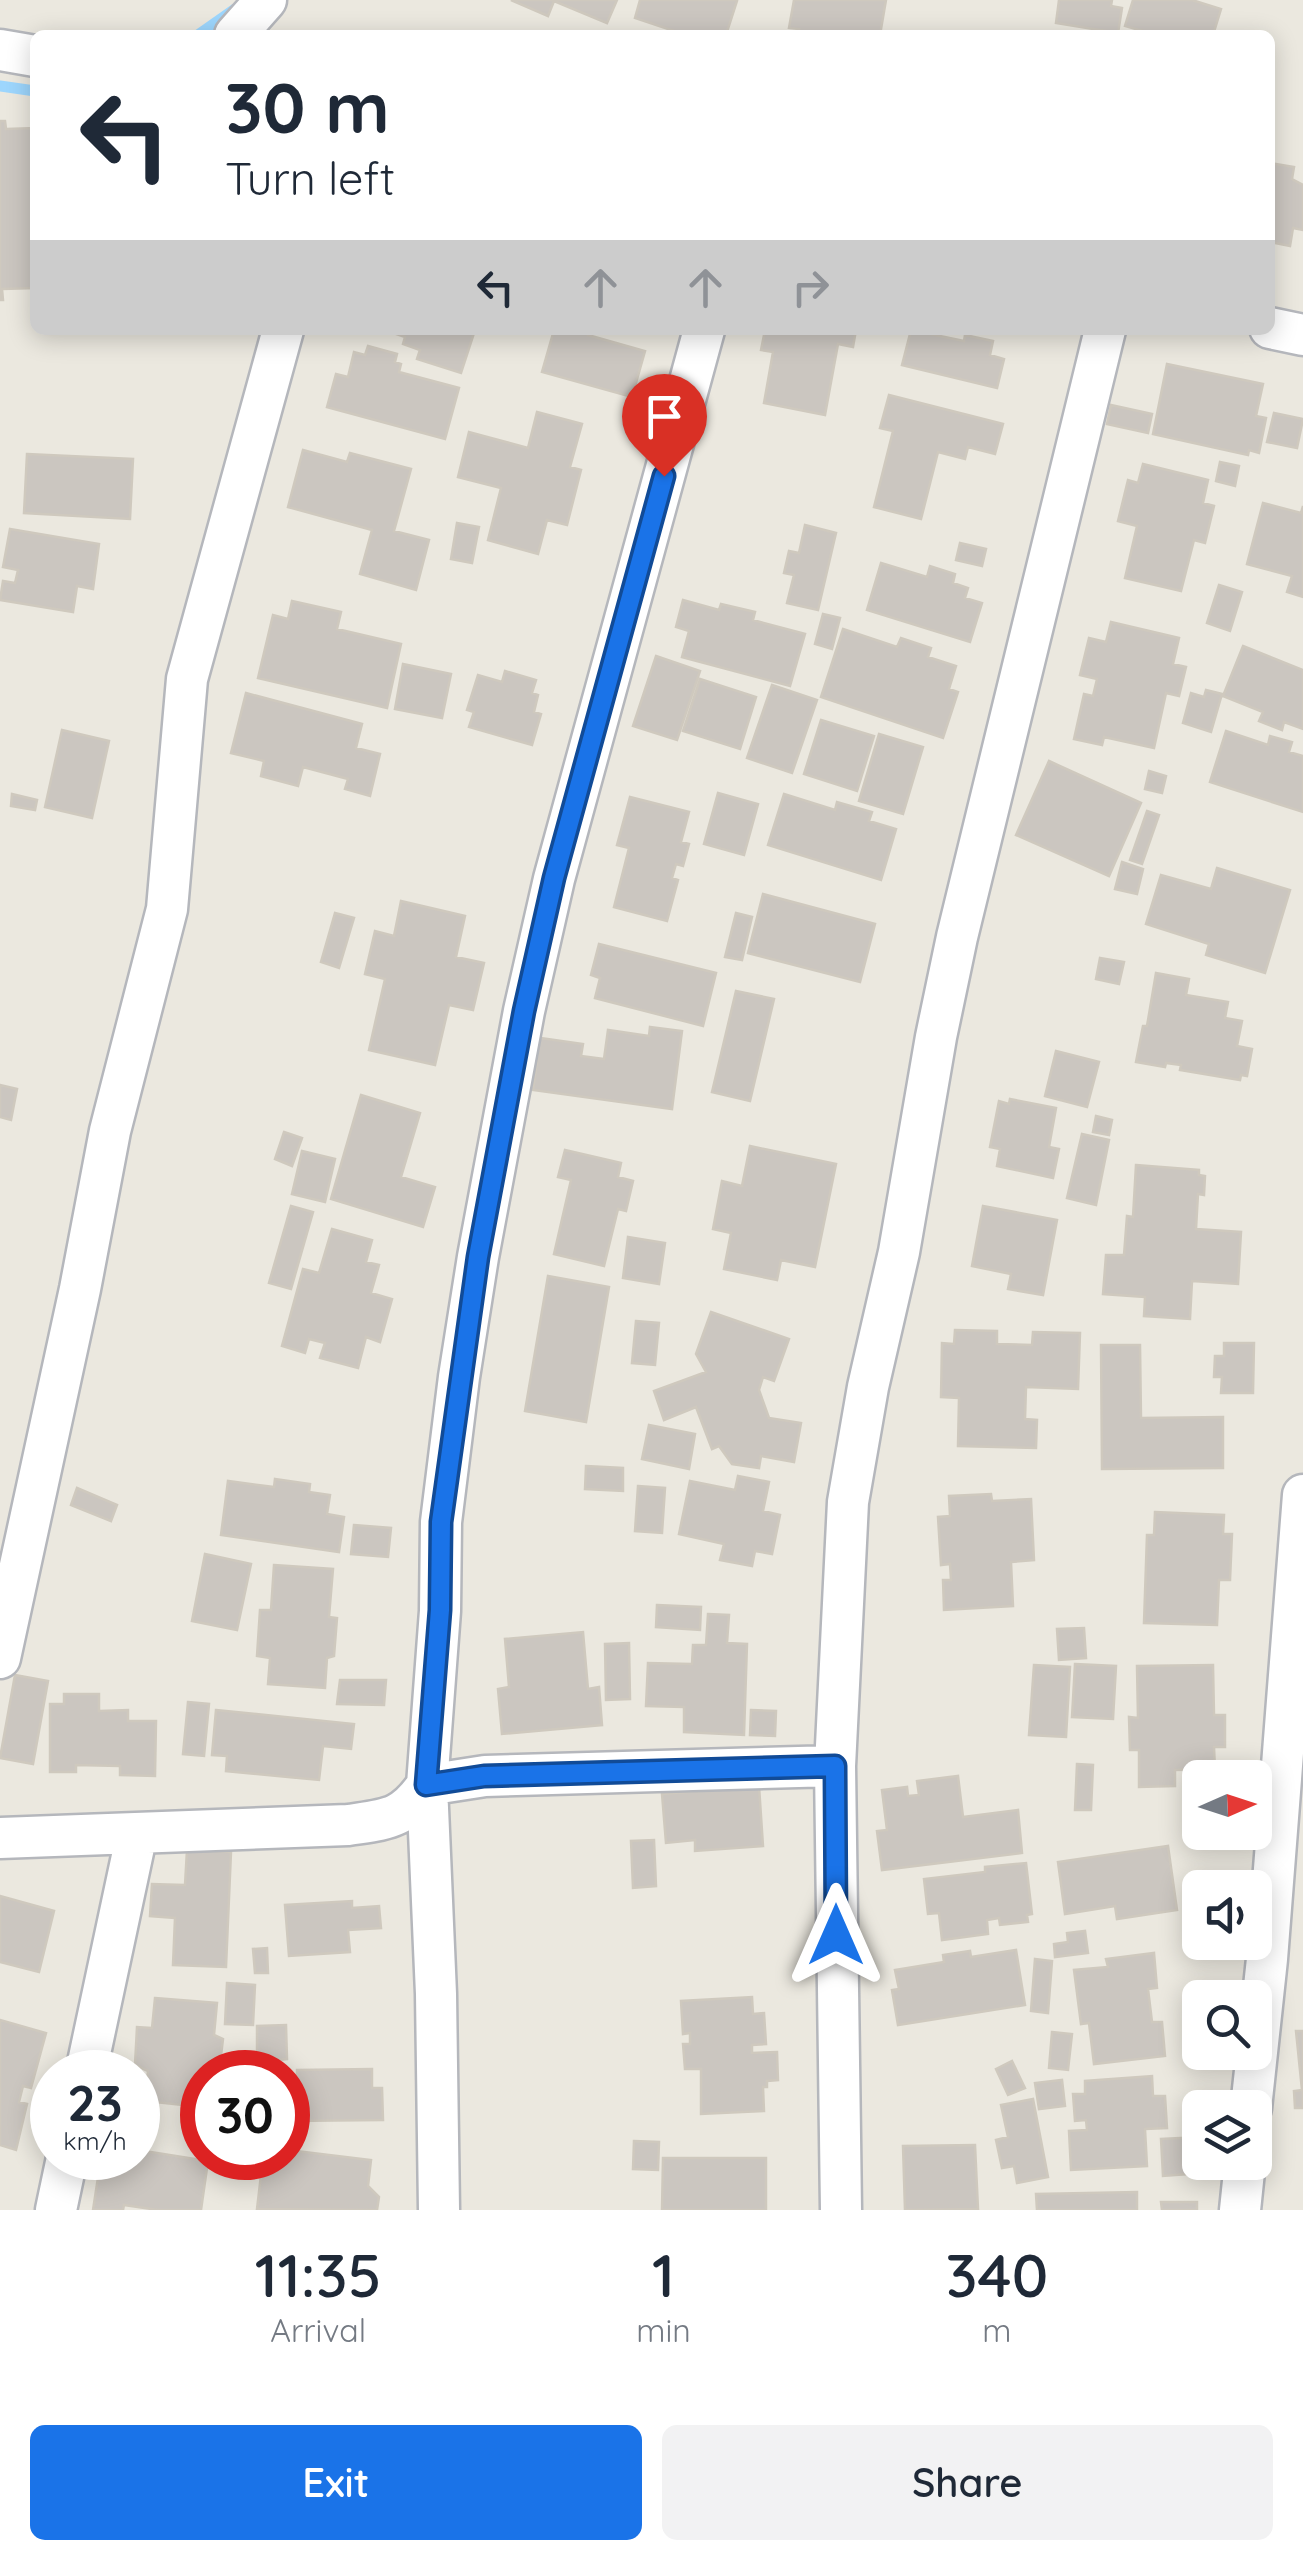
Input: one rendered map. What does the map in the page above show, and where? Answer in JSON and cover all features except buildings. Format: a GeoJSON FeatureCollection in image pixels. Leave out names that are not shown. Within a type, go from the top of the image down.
{"type":"FeatureCollection","features":[{"type":"Feature","properties":{"kind":"street"},"geometry":{"type":"LineString","coordinates":[[239,30],[266,0]]}},
{"type":"Feature","properties":{"kind":"street"},"geometry":{"type":"LineString","coordinates":[[0,50],[30,55]]}},
{"type":"Feature","properties":{"kind":"street"},"geometry":{"type":"LineString","coordinates":[[1275,329],[1303,335]]}},
{"type":"Feature","properties":{"kind":"street"},"geometry":{"type":"LineString","coordinates":[[0,1658],[110,1131],[166,909],[187,679],[283,335]]}},
{"type":"Feature","properties":{"kind":"street"},"geometry":{"type":"LineString","coordinates":[[439,2210],[436,1994],[426,1785],[440,1610],[441,1522],[478,1257],[554,878],[703,335]]}},
{"type":"Feature","properties":{"kind":"street"},"geometry":{"type":"LineString","coordinates":[[841,2210],[835,1766],[848,1502],[868,1388],[899,1252],[956,937],[1104,335]]}},
{"type":"Feature","properties":{"kind":"street"},"geometry":{"type":"LineString","coordinates":[[1253,2090],[1303,1494]]}},
{"type":"Feature","properties":{"kind":"street"},"geometry":{"type":"LineString","coordinates":[[0,1838],[348,1825],[412,1807],[426,1785],[484,1776],[835,1766]]}},
{"type":"Feature","properties":{"kind":"street"},"geometry":{"type":"LineString","coordinates":[[91,2050],[137,1832]]}},
{"type":"Feature","properties":{"kind":"street"},"geometry":{"type":"LineString","coordinates":[[56,2210],[63,2180]]}},
{"type":"Feature","properties":{"kind":"street"},"geometry":{"type":"LineString","coordinates":[[1240,2210],[1244,2180]]}},
{"type":"Feature","properties":{"kind":"waterway"},"geometry":{"type":"LineString","coordinates":[[205,30],[235,9]]}},
{"type":"Feature","properties":{"kind":"waterway"},"geometry":{"type":"LineString","coordinates":[[0,86],[30,90]]}},
{"type":"Feature","properties":{"kind":"route"},"geometry":{"type":"LineString","coordinates":[[664,476],[554,878],[524,1011],[478,1257],[441,1522],[440,1610],[426,1785],[484,1776],[835,1766],[836,1935]]}}]}
